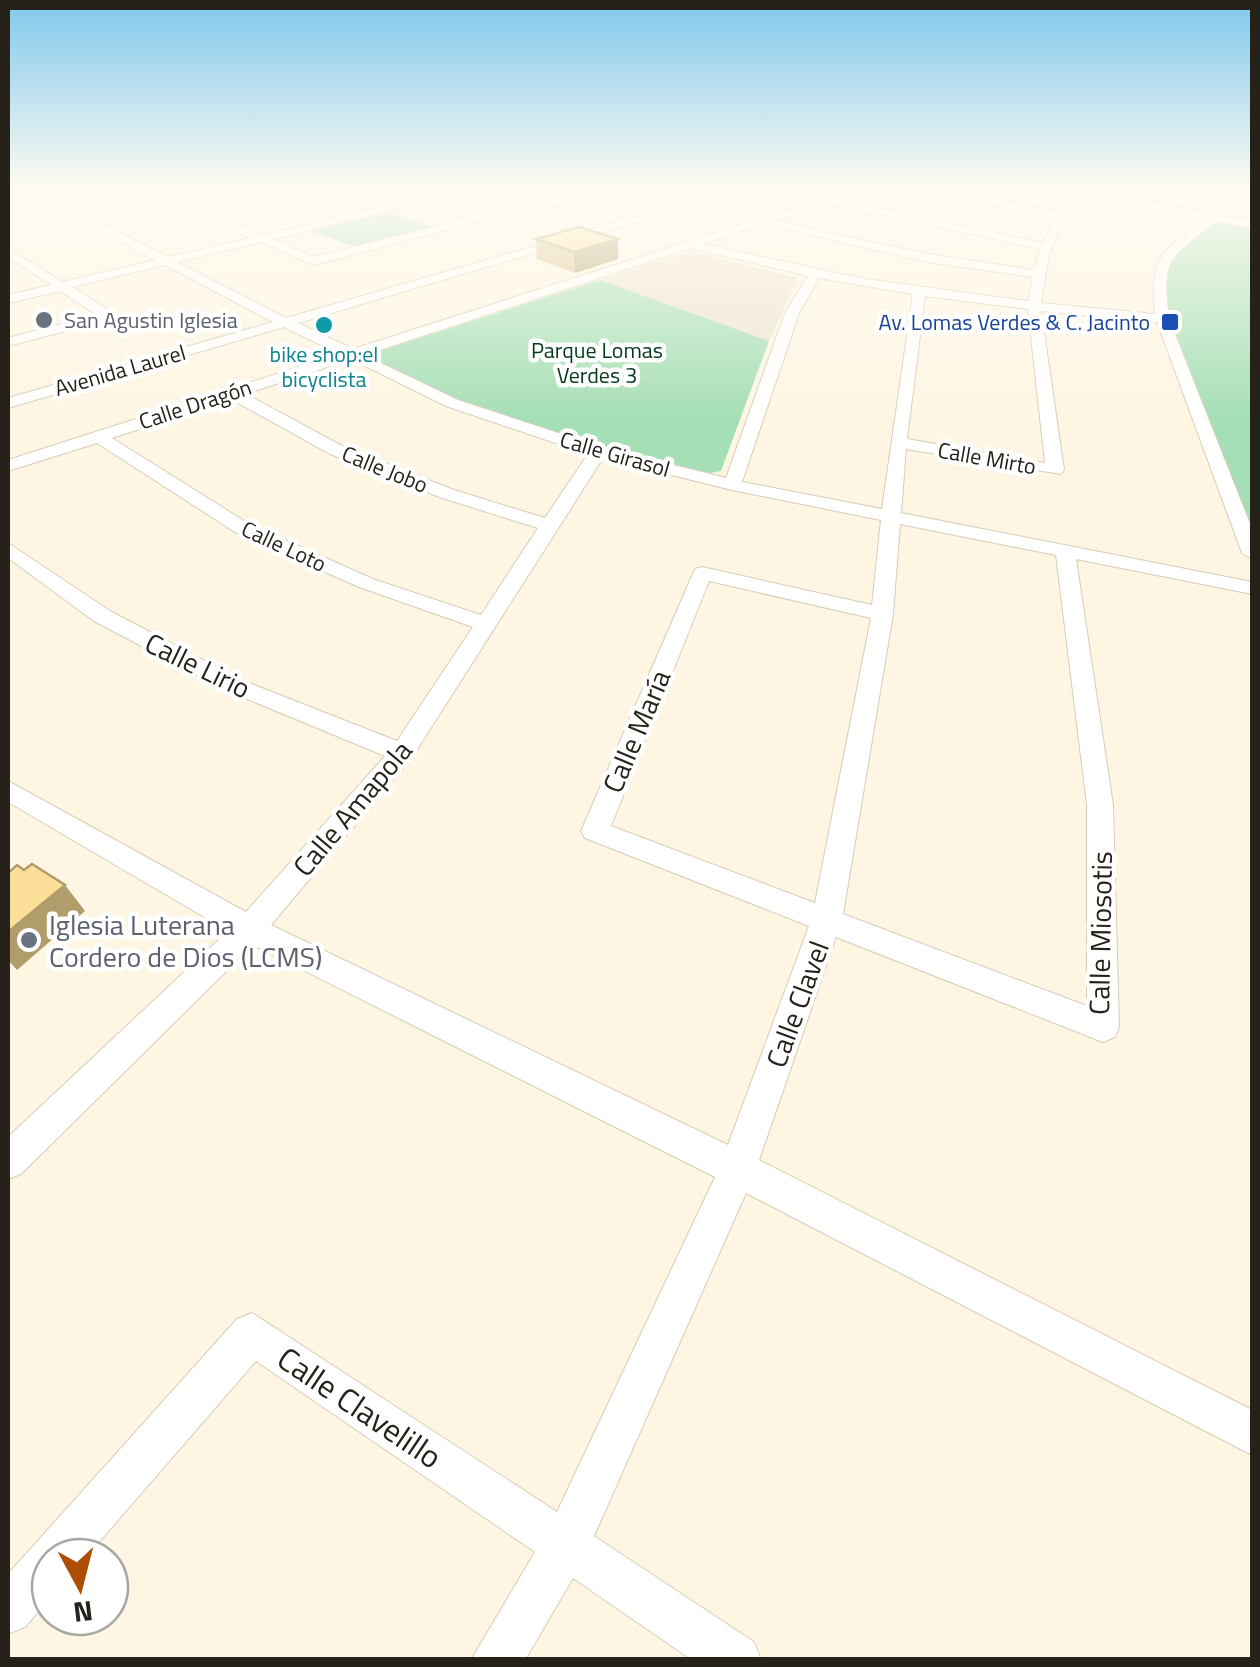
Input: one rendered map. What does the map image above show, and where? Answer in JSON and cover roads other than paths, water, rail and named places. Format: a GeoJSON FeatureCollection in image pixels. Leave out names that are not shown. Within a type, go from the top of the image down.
{"type":"FeatureCollection","features":[{"type":"Feature","properties":{"kind":"street"},"geometry":{"type":"LineString","coordinates":[[8,342],[108,316],[28,265]]}},
{"type":"Feature","properties":{"kind":"street"},"geometry":{"type":"LineString","coordinates":[[8,299],[150,265]]}},
{"type":"Feature","properties":{"kind":"street","name":"Calle Girasol"},"geometry":{"type":"LineString","coordinates":[[173,265],[452,403],[598,452],[732,485],[1252,588]]}},
{"type":"Feature","properties":{"kind":"street","name":"Avenida Laurel"},"geometry":{"type":"LineString","coordinates":[[8,403],[458,265]]}},
{"type":"Feature","properties":{"kind":"street","name":"Avenida Laurel"},"geometry":{"type":"LineString","coordinates":[[8,390],[476,265]]}},
{"type":"Feature","properties":{"kind":"street","name":"Calle Dragón"},"geometry":{"type":"LineString","coordinates":[[8,466],[626,265]]}},
{"type":"Feature","properties":{"kind":"street"},"geometry":{"type":"LineString","coordinates":[[771,265],[919,294],[1162,319]]}},
{"type":"Feature","properties":{"kind":"street"},"geometry":{"type":"LineString","coordinates":[[975,265],[1038,274]]}},
{"type":"Feature","properties":{"kind":"street","name":"Calle Mirto"},"geometry":{"type":"LineString","coordinates":[[898,443],[1055,470],[1034,306],[1041,265]]}},
{"type":"Feature","properties":{"kind":"street"},"geometry":{"type":"LineString","coordinates":[[1162,265],[1158,284],[1162,319],[1252,554]]}},
{"type":"Feature","properties":{"kind":"street"},"geometry":{"type":"LineString","coordinates":[[732,485],[792,313],[814,276]]}},
{"type":"Feature","properties":{"kind":"street","name":"Calle Clavel"},"geometry":{"type":"LineString","coordinates":[[496,1660],[565,1547],[738,1169],[827,920],[882,614],[898,443],[919,294]]}},
{"type":"Feature","properties":{"kind":"street","name":"Calle Jobo"},"geometry":{"type":"LineString","coordinates":[[231,392],[336,450],[448,494],[547,525]]}},
{"type":"Feature","properties":{"kind":"street","name":"Calle Loto"},"geometry":{"type":"LineString","coordinates":[[96,435],[242,528],[366,583],[488,625]]}},
{"type":"Feature","properties":{"kind":"street","name":"Calle Amapola"},"geometry":{"type":"LineString","coordinates":[[8,1161],[250,929],[402,753],[598,452]]}},
{"type":"Feature","properties":{"kind":"street","name":"Calle Lirio"},"geometry":{"type":"LineString","coordinates":[[8,549],[102,616],[232,684],[402,753]]}},
{"type":"Feature","properties":{"kind":"street","name":"Calle Miosotis"},"geometry":{"type":"LineString","coordinates":[[827,920],[1104,1027],[1100,805],[1065,551]]}},
{"type":"Feature","properties":{"kind":"street","name":"Calle María"},"geometry":{"type":"LineString","coordinates":[[827,920],[595,831],[702,573],[882,614]]}},
{"type":"Feature","properties":{"kind":"street"},"geometry":{"type":"LineString","coordinates":[[8,790],[250,929],[738,1169],[1252,1432]]}},
{"type":"Feature","properties":{"kind":"street","name":"Calle Clavelillo"},"geometry":{"type":"LineString","coordinates":[[72,1537],[252,1334],[565,1547]]}},
{"type":"Feature","properties":{"kind":"street"},"geometry":{"type":"LineString","coordinates":[[565,1547],[736,1660]]}},
{"type":"Feature","properties":{"kind":"street","name":"Calle Clavelillo"},"geometry":{"type":"LineString","coordinates":[[8,1610],[30,1585]]}},
{"type":"Feature","properties":{"kind":"place","name":"San Agustin Iglesia"},"geometry":{"type":"Point","coordinates":[44,320]}},
{"type":"Feature","properties":{"kind":"place","name":"Av. Lomas Verdes & C. Jacinto"},"geometry":{"type":"Point","coordinates":[1170,322]}},
{"type":"Feature","properties":{"kind":"place","name":"bike shop:el bicyclista"},"geometry":{"type":"Point","coordinates":[324,325]}},
{"type":"Feature","properties":{"kind":"place","name":"Iglesia Luterana Cordero de Dios (LCMS)"},"geometry":{"type":"Point","coordinates":[29,940]}},
{"type":"Feature","properties":{"kind":"park label","name":"Parque Lomas Verdes 3"},"geometry":{"type":"Point","coordinates":[597,362]}}]}
